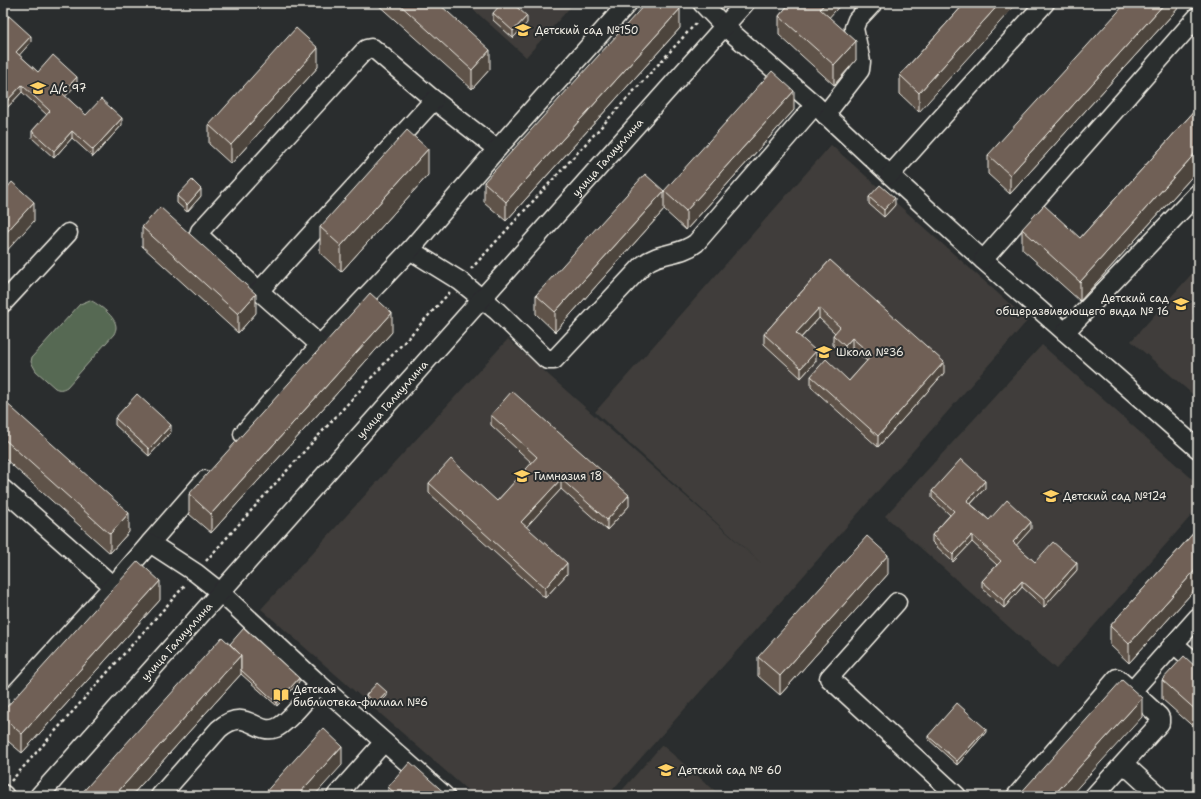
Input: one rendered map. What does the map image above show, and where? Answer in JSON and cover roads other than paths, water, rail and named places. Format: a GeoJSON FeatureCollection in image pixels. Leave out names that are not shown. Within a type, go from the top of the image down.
{"type":"FeatureCollection","features":[{"type":"Feature","properties":{"kind":"street"},"geometry":{"type":"LineString","coordinates":[[235,444],[320,345],[410,250],[497,149],[628,3]]}},
{"type":"Feature","properties":{"kind":"street","name":"улица Галиуллина"},"geometry":{"type":"LineString","coordinates":[[39,796],[745,3]]}},
{"type":"Feature","properties":{"kind":"street"},"geometry":{"type":"LineString","coordinates":[[410,250],[460,280],[497,311],[546,359],[554,360],[649,260],[656,256],[685,250],[696,243],[820,110],[860,70],[861,62],[854,28],[857,20],[873,3]]}},
{"type":"Feature","properties":{"kind":"street"},"geometry":{"type":"LineString","coordinates":[[890,175],[1045,3]]}},
{"type":"Feature","properties":{"kind":"street"},"geometry":{"type":"LineString","coordinates":[[706,6],[724,26],[820,110],[983,260],[1198,449]]}},
{"type":"Feature","properties":{"kind":"street"},"geometry":{"type":"LineString","coordinates":[[983,260],[1198,16]]}},
{"type":"Feature","properties":{"kind":"street"},"geometry":{"type":"LineString","coordinates":[[320,345],[202,238],[199,234],[200,231],[366,48],[374,49],[434,100],[497,149]]}},
{"type":"Feature","properties":{"kind":"street"},"geometry":{"type":"LineString","coordinates":[[259,291],[434,100]]}},
{"type":"Feature","properties":{"kind":"street"},"geometry":{"type":"LineString","coordinates":[[1065,332],[1198,193]]}},
{"type":"Feature","properties":{"kind":"street"},"geometry":{"type":"LineString","coordinates":[[3,303],[68,234]]}},
{"type":"Feature","properties":{"kind":"street"},"geometry":{"type":"LineString","coordinates":[[3,707],[113,586],[215,468]]}},
{"type":"Feature","properties":{"kind":"street"},"geometry":{"type":"LineString","coordinates":[[3,489],[113,586]]}},
{"type":"Feature","properties":{"kind":"street"},"geometry":{"type":"LineString","coordinates":[[150,543],[196,572],[220,592],[319,684],[445,796]]}},
{"type":"Feature","properties":{"kind":"street"},"geometry":{"type":"LineString","coordinates":[[898,602],[829,678],[957,796]]}},
{"type":"Feature","properties":{"kind":"street"},"geometry":{"type":"LineString","coordinates":[[1132,691],[1198,617]]}},
{"type":"Feature","properties":{"kind":"street"},"geometry":{"type":"LineString","coordinates":[[1174,644],[1198,665]]}},
{"type":"Feature","properties":{"kind":"street"},"geometry":{"type":"LineString","coordinates":[[1016,796],[1117,678],[1159,716],[1161,720],[1159,725],[1094,796]]}},
{"type":"Feature","properties":{"kind":"street"},"geometry":{"type":"LineString","coordinates":[[160,796],[225,724],[234,720],[242,720],[269,729],[276,728],[285,722],[319,684]]}},
{"type":"Feature","properties":{"kind":"street"},"geometry":{"type":"LineString","coordinates":[[336,796],[384,742]]}},
{"type":"Feature","properties":{"kind":"street"},"geometry":{"type":"LineString","coordinates":[[1124,764],[1159,796]]}},
{"type":"Feature","properties":{"kind":"place","name":"Детский сад №150"},"geometry":{"type":"Point","coordinates":[523,30]}},
{"type":"Feature","properties":{"kind":"place","name":"Д/с 97"},"geometry":{"type":"Point","coordinates":[38,88]}},
{"type":"Feature","properties":{"kind":"place","name":"Детский сад общеразвивающего вида № 16"},"geometry":{"type":"Point","coordinates":[1181,304]}},
{"type":"Feature","properties":{"kind":"place","name":"Школа №36"},"geometry":{"type":"Point","coordinates":[824,352]}},
{"type":"Feature","properties":{"kind":"place","name":"Гимназия 18"},"geometry":{"type":"Point","coordinates":[522,476]}},
{"type":"Feature","properties":{"kind":"place","name":"Детский сад №124"},"geometry":{"type":"Point","coordinates":[1051,496]}},
{"type":"Feature","properties":{"kind":"place","name":"Детская библиотека-филиал №6"},"geometry":{"type":"Point","coordinates":[281,695]}},
{"type":"Feature","properties":{"kind":"place","name":"Детский сад № 60"},"geometry":{"type":"Point","coordinates":[666,770]}}]}
